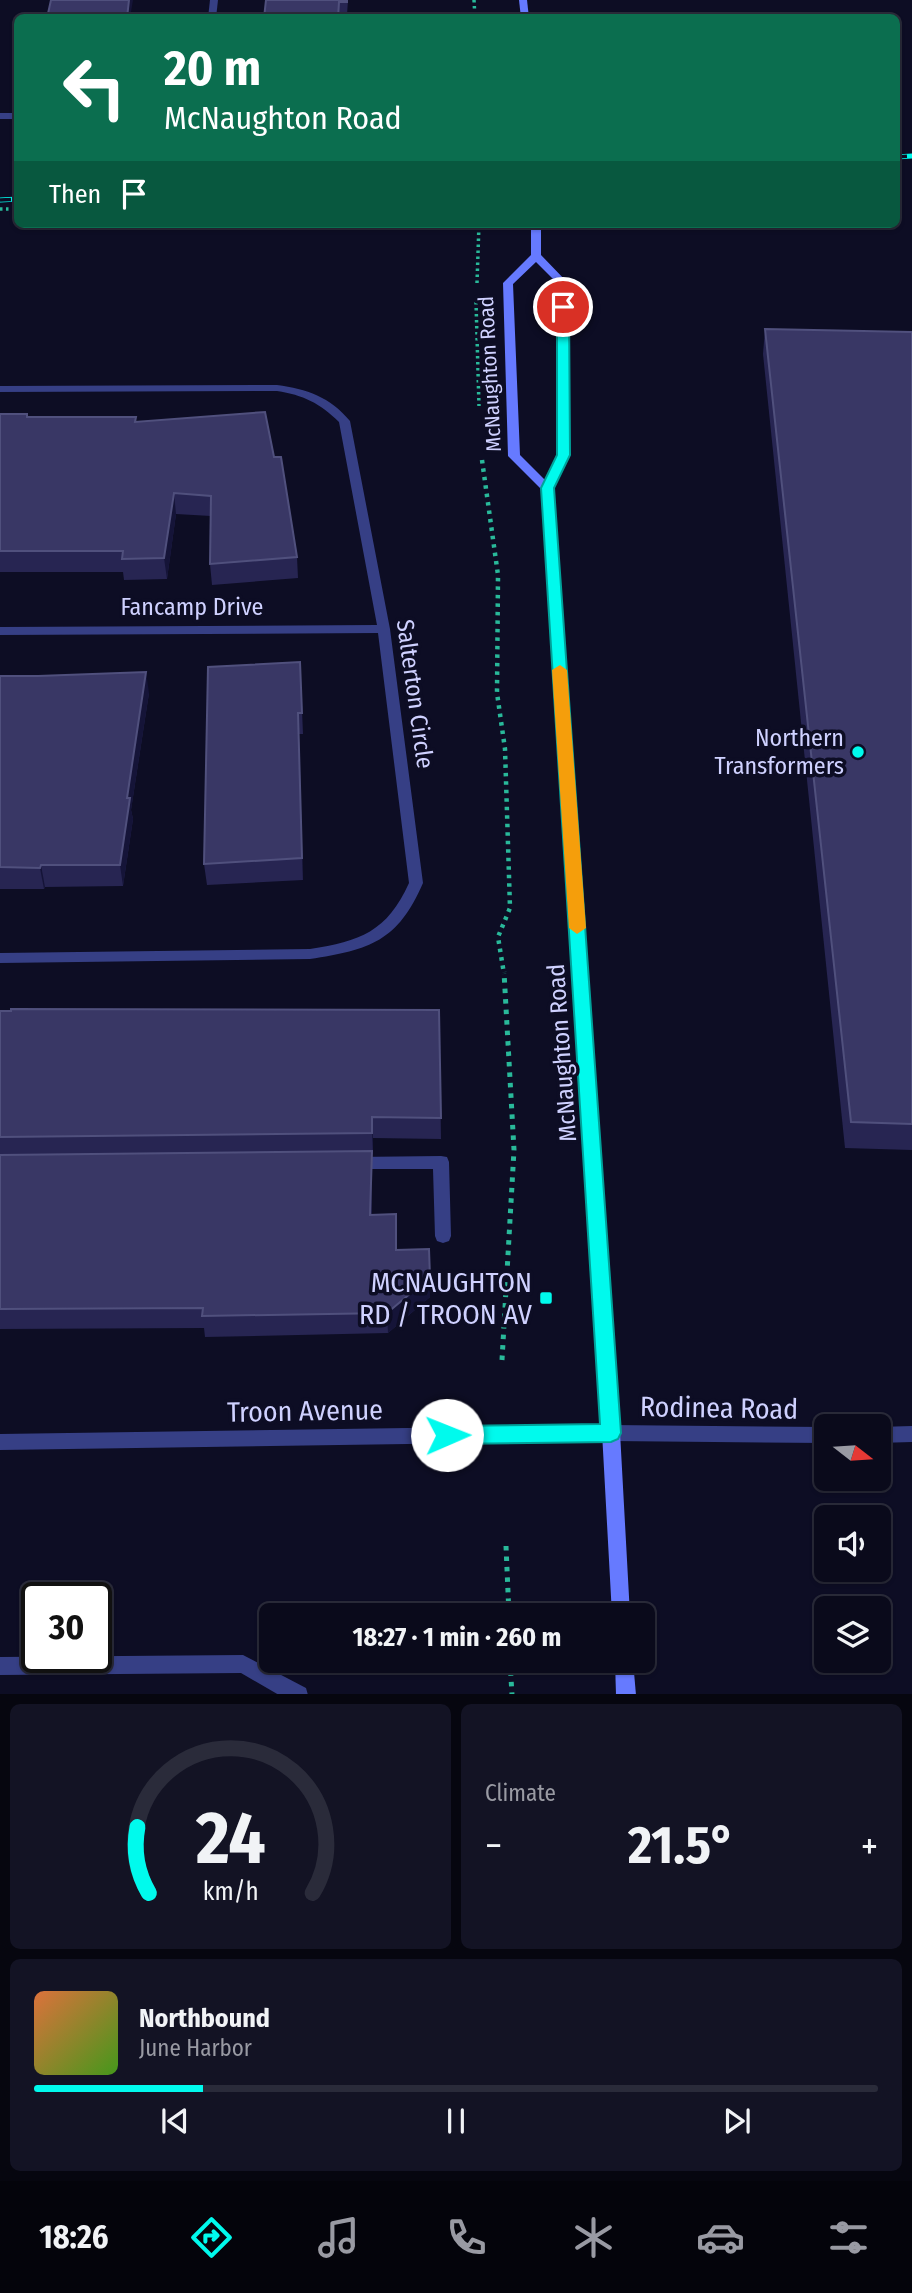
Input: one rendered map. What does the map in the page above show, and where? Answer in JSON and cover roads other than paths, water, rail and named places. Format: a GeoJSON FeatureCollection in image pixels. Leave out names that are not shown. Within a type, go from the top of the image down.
{"type":"FeatureCollection","features":[{"type":"Feature","properties":{"kind":"street"},"geometry":{"type":"LineString","coordinates":[[536,228],[536,256],[562,282],[564,455],[547,488]]}},
{"type":"Feature","properties":{"kind":"street","name":"McNaughton Road"},"geometry":{"type":"LineString","coordinates":[[536,256],[508,283],[514,456],[547,488],[620,1603]]}},
{"type":"Feature","properties":{"kind":"street","name":"Salterton Circle"},"geometry":{"type":"LineString","coordinates":[[0,389],[277,388],[308,392],[331,406],[344,421],[384,629],[416,883],[407,908],[382,934],[339,950],[310,954],[0,958]]}},
{"type":"Feature","properties":{"kind":"street","name":"Fancamp Drive"},"geometry":{"type":"LineString","coordinates":[[0,631],[384,629]]}},
{"type":"Feature","properties":{"kind":"street"},"geometry":{"type":"LineString","coordinates":[[345,1163],[441,1162],[443,1236]]}},
{"type":"Feature","properties":{"kind":"street","name":"Rodinea Road"},"geometry":{"type":"LineString","coordinates":[[611,1433],[814,1435]]}},
{"type":"Feature","properties":{"kind":"street","name":"Troon Avenue"},"geometry":{"type":"LineString","coordinates":[[0,1442],[611,1433]]}},
{"type":"Feature","properties":{"kind":"street"},"geometry":{"type":"LineString","coordinates":[[891,1435],[912,1434]]}},
{"type":"Feature","properties":{"kind":"street"},"geometry":{"type":"LineString","coordinates":[[0,1666],[243,1664],[297,1694]]}},
{"type":"Feature","properties":{"kind":"street"},"geometry":{"type":"LineString","coordinates":[[625,1673],[626,1694]]}},
{"type":"Feature","properties":{"kind":"railway"},"geometry":{"type":"LineString","coordinates":[[900,157],[912,156]]}},
{"type":"Feature","properties":{"kind":"railway"},"geometry":{"type":"LineString","coordinates":[[0,200],[14,199]]}},
{"type":"Feature","properties":{"kind":"place","name":"Northern Transformers"},"geometry":{"type":"Point","coordinates":[858,752]}},
{"type":"Feature","properties":{"kind":"place","name":"MCNAUGHTON RD / TROON AV"},"geometry":{"type":"Point","coordinates":[546,1298]}}]}
